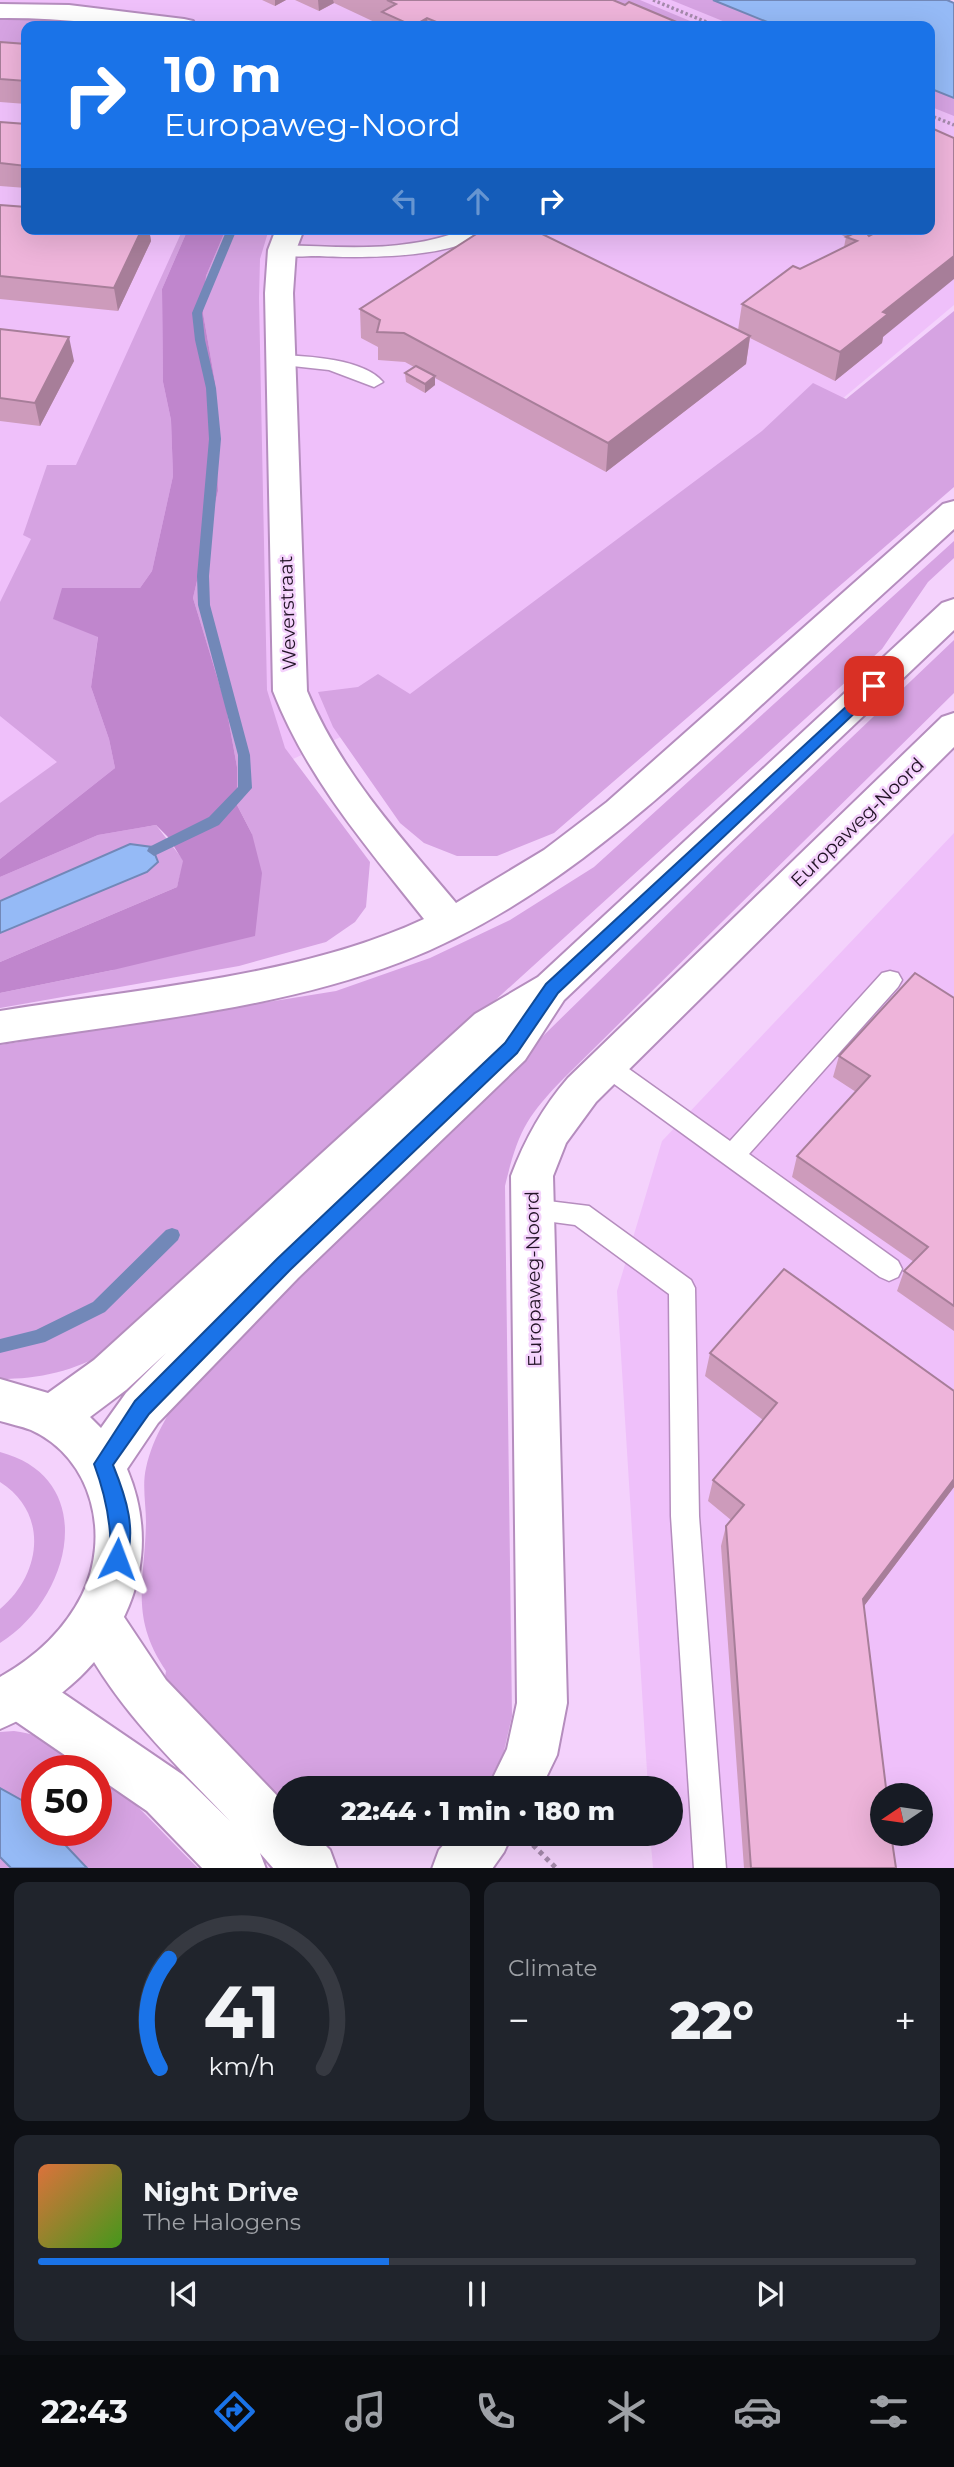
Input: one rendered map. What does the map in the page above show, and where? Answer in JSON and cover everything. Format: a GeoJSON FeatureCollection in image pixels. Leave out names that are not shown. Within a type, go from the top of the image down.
{"type":"FeatureCollection","features":[{"type":"Feature","properties":{"kind":"street"},"geometry":{"type":"LineString","coordinates":[[0,11],[88,14],[144,21]]}},
{"type":"Feature","properties":{"kind":"street","name":"Weverstraat"},"geometry":{"type":"LineString","coordinates":[[286,239],[279,293],[290,691],[309,739],[355,804],[451,924]]}},
{"type":"Feature","properties":{"kind":"street"},"geometry":{"type":"LineString","coordinates":[[0,1027],[239,988],[349,965],[451,924],[566,857],[620,813],[954,510]]}},
{"type":"Feature","properties":{"kind":"street"},"geometry":{"type":"LineString","coordinates":[[49,1414],[67,1407],[110,1375],[489,1026],[552,988],[954,611]]}},
{"type":"Feature","properties":{"kind":"street","name":"Europaweg-Noord"},"geometry":{"type":"LineString","coordinates":[[520,1776],[531,1755],[542,1703],[532,1176],[554,1122],[607,1066],[954,726]]}},
{"type":"Feature","properties":{"kind":"street"},"geometry":{"type":"LineString","coordinates":[[103,1464],[142,1408],[283,1264],[511,1048],[552,988]]}},
{"type":"Feature","properties":{"kind":"street"},"geometry":{"type":"LineString","coordinates":[[0,1401],[49,1414],[89,1444],[103,1464],[117,1499],[121,1538],[114,1579],[97,1619],[77,1648],[51,1673],[10,1699],[165,1793],[240,1868]]}},
{"type":"Feature","properties":{"kind":"street"},"geometry":{"type":"LineString","coordinates":[[97,1619],[148,1698],[311,1868]]}},
{"type":"Feature","properties":{"kind":"street"},"geometry":{"type":"LineString","coordinates":[[458,1868],[490,1846]]}},
{"type":"Feature","properties":{"kind":"lane","name":"Weverstraat"},"geometry":{"type":"LineString","coordinates":[[286,239],[399,253],[425,250],[465,235]]}},
{"type":"Feature","properties":{"kind":"lane"},"geometry":{"type":"LineString","coordinates":[[280,360],[321,361],[349,368],[374,382]]}},
{"type":"Feature","properties":{"kind":"lane"},"geometry":{"type":"LineString","coordinates":[[731,1157],[890,980]]}},
{"type":"Feature","properties":{"kind":"lane"},"geometry":{"type":"LineString","coordinates":[[607,1066],[889,1269]]}},
{"type":"Feature","properties":{"kind":"lane"},"geometry":{"type":"LineString","coordinates":[[532,1210],[580,1214],[682,1288],[685,1516],[710,1868]]}},
{"type":"Feature","properties":{"kind":"path"},"geometry":{"type":"LineString","coordinates":[[653,0],[704,21]]}},
{"type":"Feature","properties":{"kind":"path"},"geometry":{"type":"LineString","coordinates":[[935,117],[954,125]]}},
{"type":"Feature","properties":{"kind":"path"},"geometry":{"type":"LineString","coordinates":[[523,1846],[557,1868]]}},
{"type":"Feature","properties":{"kind":"shaded area"},"geometry":{"type":"Polygon","coordinates":[[[0,0],[713,0],[765,21],[21,21],[21,235],[935,235],[935,90],[954,98],[954,305],[560,636],[0,894],[0,0]]]}},
{"type":"Feature","properties":{"kind":"shaded area"},"geometry":{"type":"Polygon","coordinates":[[[562,0],[640,0],[690,21],[604,21],[562,0]]]}},
{"type":"Feature","properties":{"kind":"shaded area"},"geometry":{"type":"Polygon","coordinates":[[[671,0],[713,0],[765,21],[723,21],[671,0]]]}},
{"type":"Feature","properties":{"kind":"shaded area"},"geometry":{"type":"Polygon","coordinates":[[[0,19],[82,21],[21,21],[21,55],[0,53],[0,19]]]}},
{"type":"Feature","properties":{"kind":"shaded area"},"geometry":{"type":"Polygon","coordinates":[[[935,90],[954,98],[954,116],[935,108],[935,90]]]}},
{"type":"Feature","properties":{"kind":"shaded area"},"geometry":{"type":"Polygon","coordinates":[[[180,235],[185,235],[162,289],[163,382],[171,420],[173,476],[152,571],[140,588],[63,588],[54,619],[98,636],[91,687],[109,739],[115,768],[0,859],[0,803],[57,762],[0,716],[0,602],[31,539],[23,535],[47,465],[76,465],[180,235]]]}},
{"type":"Feature","properties":{"kind":"shaded area"},"geometry":{"type":"Polygon","coordinates":[[[185,235],[223,235],[206,276],[203,313],[215,382],[218,491],[193,598],[226,706],[237,767],[237,805],[252,834],[262,873],[255,936],[113,970],[0,993],[0,962],[177,887],[183,861],[168,837],[156,825],[98,835],[0,877],[0,859],[115,768],[109,739],[91,687],[98,637],[53,619],[62,588],[140,588],[152,571],[173,476],[171,420],[163,382],[162,289],[185,235]]]}},
{"type":"Feature","properties":{"kind":"shaded area"},"geometry":{"type":"Polygon","coordinates":[[[223,235],[267,235],[260,259],[259,298],[267,690],[285,748],[370,862],[366,907],[355,922],[326,942],[239,966],[0,1008],[0,993],[113,970],[252,834],[237,805],[237,767],[226,706],[193,598],[218,491],[215,382],[203,313],[206,276],[223,235]]]}},
{"type":"Feature","properties":{"kind":"shaded area"},"geometry":{"type":"Polygon","coordinates":[[[954,311],[954,487],[554,833],[497,856],[457,856],[424,843],[400,823],[333,727],[318,692],[358,687],[378,674],[410,694],[762,431],[813,383],[846,399],[954,311]]]}},
{"type":"Feature","properties":{"kind":"shaded area"},"geometry":{"type":"Polygon","coordinates":[[[954,541],[954,558],[928,582],[882,649],[109,1351],[83,1364],[56,1372],[0,1379],[0,1045],[336,991],[430,958],[510,920],[594,867],[954,541]]]}},
{"type":"Feature","properties":{"kind":"shaded area"},"geometry":{"type":"Polygon","coordinates":[[[954,640],[954,693],[564,1078],[532,1115],[519,1138],[505,1186],[512,1716],[504,1751],[492,1776],[273,1776],[273,1795],[163,1690],[166,1671],[147,1633],[142,1598],[146,1522],[144,1481],[158,1434],[189,1382],[726,857],[954,640]]]}},
{"type":"Feature","properties":{"kind":"shaded area"},"geometry":{"type":"Polygon","coordinates":[[[156,825],[184,861],[177,887],[0,962],[0,933],[147,872],[158,862],[130,844],[0,901],[0,877],[98,835],[156,825]]]}},
{"type":"Feature","properties":{"kind":"shaded area"},"geometry":{"type":"Polygon","coordinates":[[[954,833],[954,1868],[653,1868],[651,1846],[683,1846],[683,1776],[647,1776],[617,1291],[662,1141],[954,833]]]}},
{"type":"Feature","properties":{"kind":"shaded area"},"geometry":{"type":"Polygon","coordinates":[[[0,1452],[32,1466],[53,1487],[63,1513],[64,1541],[58,1570],[44,1598],[25,1623],[0,1643],[0,1609],[25,1579],[34,1544],[33,1527],[27,1510],[16,1495],[0,1482],[0,1452]]]}},
{"type":"Feature","properties":{"kind":"shaded area"},"geometry":{"type":"Polygon","coordinates":[[[14,1731],[41,1737],[75,1755],[21,1755],[21,1846],[112,1846],[112,1782],[198,1868],[0,1868],[0,1732],[14,1731]]]}},
{"type":"Feature","properties":{"kind":"water"},"geometry":{"type":"Polygon","coordinates":[[[713,0],[947,0],[954,3],[954,98],[935,90],[935,21],[765,21],[713,0]]]}},
{"type":"Feature","properties":{"kind":"water"},"geometry":{"type":"Polygon","coordinates":[[[130,844],[152,847],[158,862],[147,872],[0,933],[0,901],[130,844]]]}},
{"type":"Feature","properties":{"kind":"water"},"geometry":{"type":"Polygon","coordinates":[[[0,1788],[21,1800],[21,1846],[66,1846],[87,1868],[11,1868],[0,1857],[0,1788]]]}},
{"type":"Feature","properties":{"kind":"building"},"geometry":{"type":"Polygon","coordinates":[[[387,0],[613,0],[625,5],[629,2],[674,21],[434,21],[427,18],[422,21],[402,21],[382,12],[396,4],[387,0]]]}},
{"type":"Feature","properties":{"kind":"building"},"geometry":{"type":"Polygon","coordinates":[[[0,42],[21,44],[21,81],[0,79],[0,42]]]}},
{"type":"Feature","properties":{"kind":"building"},"geometry":{"type":"Polygon","coordinates":[[[0,122],[21,124],[21,165],[0,163],[0,122]]]}},
{"type":"Feature","properties":{"kind":"building"},"geometry":{"type":"Polygon","coordinates":[[[935,130],[954,138],[954,256],[883,312],[888,314],[840,352],[742,304],[793,266],[800,269],[857,241],[846,237],[935,235],[935,130]]]}},
{"type":"Feature","properties":{"kind":"building"},"geometry":{"type":"Polygon","coordinates":[[[0,205],[21,207],[21,235],[139,235],[114,288],[0,276],[0,205]]]}},
{"type":"Feature","properties":{"kind":"building"},"geometry":{"type":"Polygon","coordinates":[[[475,235],[544,235],[750,336],[608,443],[404,333],[377,332],[380,320],[360,309],[475,235]]]}},
{"type":"Feature","properties":{"kind":"building"},"geometry":{"type":"Polygon","coordinates":[[[0,329],[69,337],[35,403],[0,398],[0,329]]]}},
{"type":"Feature","properties":{"kind":"building"},"geometry":{"type":"Polygon","coordinates":[[[416,366],[435,376],[425,384],[405,373],[416,366]]]}},
{"type":"Feature","properties":{"kind":"building"},"geometry":{"type":"Polygon","coordinates":[[[915,973],[954,998],[954,1306],[904,1271],[928,1247],[797,1156],[870,1076],[839,1056],[915,973]]]}},
{"type":"Feature","properties":{"kind":"building"},"geometry":{"type":"Polygon","coordinates":[[[784,1269],[954,1391],[954,1479],[863,1599],[885,1783],[870,1783],[870,1846],[893,1846],[896,1868],[751,1868],[726,1526],[744,1505],[713,1480],[777,1403],[710,1353],[784,1269]]]}},
{"type":"Feature","properties":{"kind":"waterway"},"geometry":{"type":"LineString","coordinates":[[154,851],[214,821],[245,788],[244,755],[204,605],[203,576],[215,439],[211,388],[197,313],[230,235]]}},
{"type":"Feature","properties":{"kind":"waterway"},"geometry":{"type":"LineString","coordinates":[[0,1346],[39,1337],[99,1307],[172,1235]]}},
{"type":"Feature","properties":{"kind":"route"},"geometry":{"type":"LineString","coordinates":[[117,1559],[121,1538],[117,1499],[103,1464],[142,1408],[283,1264],[511,1048],[552,988],[874,686]]}}]}
